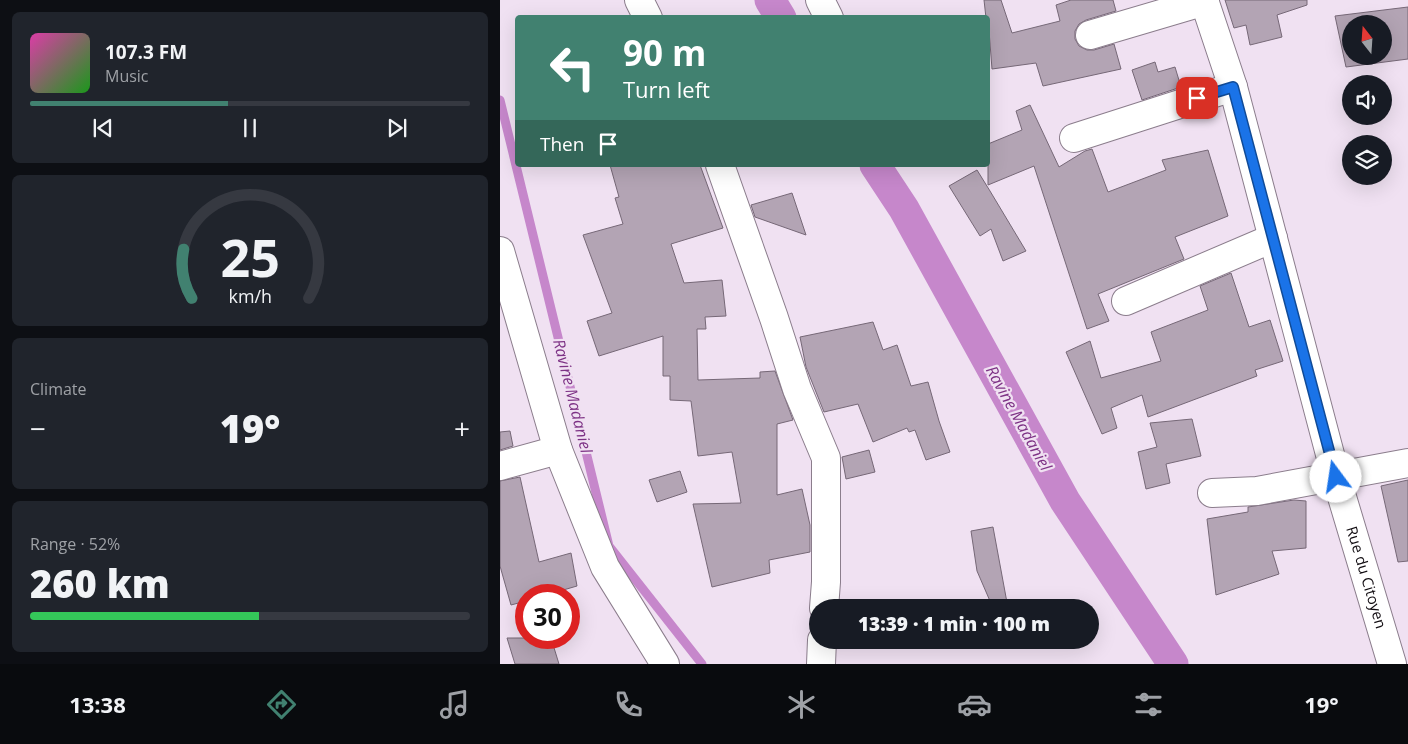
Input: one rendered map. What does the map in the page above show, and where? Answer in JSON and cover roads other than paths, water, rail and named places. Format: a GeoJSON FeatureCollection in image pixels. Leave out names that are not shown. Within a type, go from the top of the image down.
{"type":"FeatureCollection","features":[{"type":"Feature","properties":{"kind":"street"},"geometry":{"type":"LineString","coordinates":[[639,0],[646,15]]}},
{"type":"Feature","properties":{"kind":"street"},"geometry":{"type":"LineString","coordinates":[[820,0],[828,15]]}},
{"type":"Feature","properties":{"kind":"street"},"geometry":{"type":"LineString","coordinates":[[1090,36],[1204,1]]}},
{"type":"Feature","properties":{"kind":"street","name":"Rue du Citoyen"},"geometry":{"type":"LineString","coordinates":[[1204,1],[1233,87],[1336,477],[1392,664]]}},
{"type":"Feature","properties":{"kind":"street"},"geometry":{"type":"LineString","coordinates":[[1074,138],[1233,87]]}},
{"type":"Feature","properties":{"kind":"street"},"geometry":{"type":"LineString","coordinates":[[721,167],[797,389],[826,458],[825,599]]}},
{"type":"Feature","properties":{"kind":"street"},"geometry":{"type":"LineString","coordinates":[[1126,301],[1273,238]]}},
{"type":"Feature","properties":{"kind":"street"},"geometry":{"type":"LineString","coordinates":[[500,251],[558,450],[605,567],[665,664]]}},
{"type":"Feature","properties":{"kind":"street"},"geometry":{"type":"LineString","coordinates":[[500,466],[558,450]]}},
{"type":"Feature","properties":{"kind":"street"},"geometry":{"type":"LineString","coordinates":[[1212,493],[1257,491],[1408,463]]}},
{"type":"Feature","properties":{"kind":"street"},"geometry":{"type":"LineString","coordinates":[[821,664],[822,649]]}},
{"type":"Feature","properties":{"kind":"waterway","name":"Ravine Madaniel"},"geometry":{"type":"LineString","coordinates":[[770,0],[779,15]]}},
{"type":"Feature","properties":{"kind":"waterway","name":"Ravine Madaniel"},"geometry":{"type":"LineString","coordinates":[[500,100],[515,161]]}},
{"type":"Feature","properties":{"kind":"waterway","name":"Ravine Madaniel"},"geometry":{"type":"LineString","coordinates":[[516,167],[609,546],[702,664]]}},
{"type":"Feature","properties":{"kind":"waterway","name":"Ravine Madaniel"},"geometry":{"type":"LineString","coordinates":[[876,167],[904,209],[1065,501],[1173,664]]}}]}
